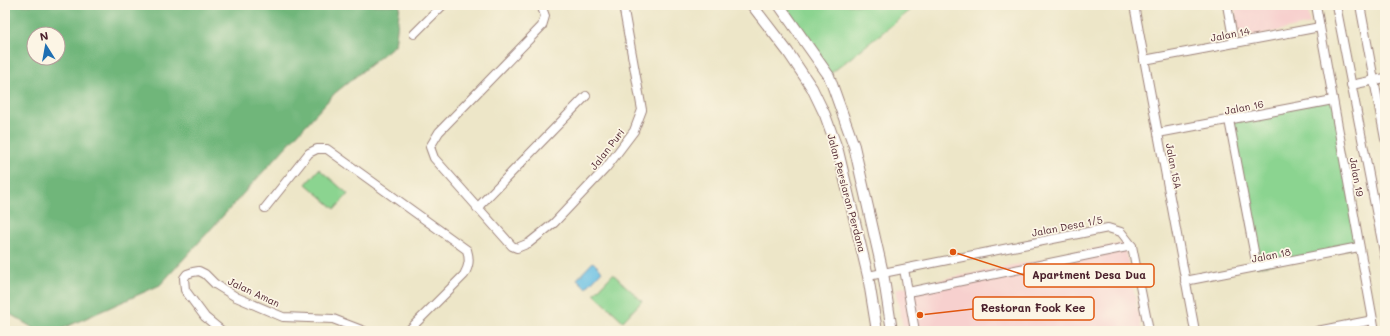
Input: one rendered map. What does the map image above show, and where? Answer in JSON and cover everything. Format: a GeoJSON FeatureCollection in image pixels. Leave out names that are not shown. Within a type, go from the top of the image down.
{"type":"FeatureCollection","features":[{"type":"Feature","properties":{"kind":"street"},"geometry":{"type":"LineString","coordinates":[[414,34],[444,5]]}},
{"type":"Feature","properties":{"kind":"street"},"geometry":{"type":"LineString","coordinates":[[541,5],[545,16],[542,26],[439,132],[430,147],[434,158],[477,208],[586,96]]}},
{"type":"Feature","properties":{"kind":"street","name":"Jalan Puri"},"geometry":{"type":"LineString","coordinates":[[477,208],[512,246],[517,248],[529,243],[554,223],[606,168],[634,131],[642,110],[623,5]]}},
{"type":"Feature","properties":{"kind":"street","name":"Jalan Persiaran Perdana"},"geometry":{"type":"LineString","coordinates":[[752,5],[788,52],[812,88],[825,115],[838,151],[868,276],[877,331]]}},
{"type":"Feature","properties":{"kind":"street","name":"Jalan Persiaran Perdana"},"geometry":{"type":"LineString","coordinates":[[779,5],[829,76],[854,146],[883,273],[892,331]]}},
{"type":"Feature","properties":{"kind":"street","name":"Jalan 15A"},"geometry":{"type":"LineString","coordinates":[[1134,5],[1195,331]]}},
{"type":"Feature","properties":{"kind":"street"},"geometry":{"type":"LineString","coordinates":[[1227,5],[1234,43]]}},
{"type":"Feature","properties":{"kind":"street","name":"Jalan 19"},"geometry":{"type":"LineString","coordinates":[[1316,5],[1375,331]]}},
{"type":"Feature","properties":{"kind":"street"},"geometry":{"type":"LineString","coordinates":[[1336,5],[1385,257]]}},
{"type":"Feature","properties":{"kind":"street"},"geometry":{"type":"LineString","coordinates":[[1360,5],[1385,139]]}},
{"type":"Feature","properties":{"kind":"street","name":"Jalan 14"},"geometry":{"type":"LineString","coordinates":[[1144,60],[1320,27]]}},
{"type":"Feature","properties":{"kind":"street"},"geometry":{"type":"LineString","coordinates":[[1351,85],[1385,78]]}},
{"type":"Feature","properties":{"kind":"street","name":"Jalan 16"},"geometry":{"type":"LineString","coordinates":[[1158,133],[1333,100]]}},
{"type":"Feature","properties":{"kind":"street"},"geometry":{"type":"LineString","coordinates":[[1229,120],[1257,267]]}},
{"type":"Feature","properties":{"kind":"street"},"geometry":{"type":"LineString","coordinates":[[265,208],[309,153],[317,149],[327,149],[467,250],[469,262],[464,275],[408,331]]}},
{"type":"Feature","properties":{"kind":"street","name":"Jalan Desa 1/5"},"geometry":{"type":"LineString","coordinates":[[868,276],[1108,228],[1121,232],[1132,246]]}},
{"type":"Feature","properties":{"kind":"street"},"geometry":{"type":"LineString","coordinates":[[908,292],[1132,246],[1149,331]]}},
{"type":"Feature","properties":{"kind":"street","name":"Jalan 18"},"geometry":{"type":"LineString","coordinates":[[1185,281],[1360,247]]}},
{"type":"Feature","properties":{"kind":"street"},"geometry":{"type":"LineString","coordinates":[[904,269],[915,331]]}},
{"type":"Feature","properties":{"kind":"street","name":"Jalan Aman"},"geometry":{"type":"LineString","coordinates":[[222,331],[205,317],[185,290],[184,278],[187,274],[193,272],[205,274],[214,284],[236,296],[283,317],[333,319],[364,331]]}},
{"type":"Feature","properties":{"kind":"street"},"geometry":{"type":"LineString","coordinates":[[1317,331],[1373,320]]}},
{"type":"Feature","properties":{"kind":"shaded area"},"geometry":{"type":"Polygon","coordinates":[[[1234,5],[1307,5],[1310,24],[1240,39],[1234,5]]]}},
{"type":"Feature","properties":{"kind":"shaded area"},"geometry":{"type":"Polygon","coordinates":[[[1124,243],[1142,331],[904,331],[895,289],[1124,243]]]}},
{"type":"Feature","properties":{"kind":"green space"},"geometry":{"type":"Polygon","coordinates":[[[5,5],[400,5],[395,45],[335,93],[160,285],[57,331],[38,331],[5,311],[5,5]]]}},
{"type":"Feature","properties":{"kind":"green space"},"geometry":{"type":"Polygon","coordinates":[[[778,5],[917,5],[829,75],[778,5]]]}},
{"type":"Feature","properties":{"kind":"green space"},"geometry":{"type":"Polygon","coordinates":[[[1333,100],[1359,247],[1257,267],[1229,120],[1333,100]]]}},
{"type":"Feature","properties":{"kind":"green space"},"geometry":{"type":"Polygon","coordinates":[[[319,169],[348,194],[335,209],[306,184],[319,169]]]}},
{"type":"Feature","properties":{"kind":"green space"},"geometry":{"type":"Polygon","coordinates":[[[613,274],[642,301],[623,321],[594,294],[613,274]]]}},
{"type":"Feature","properties":{"kind":"water"},"geometry":{"type":"Polygon","coordinates":[[[593,262],[602,271],[586,288],[577,279],[593,262]]]}},
{"type":"Feature","properties":{"kind":"place","name":"Apartment Desa Dua"},"geometry":{"type":"Point","coordinates":[953,252]}},
{"type":"Feature","properties":{"kind":"place","name":"Restoran Fook Kee"},"geometry":{"type":"Point","coordinates":[920,315]}}]}
